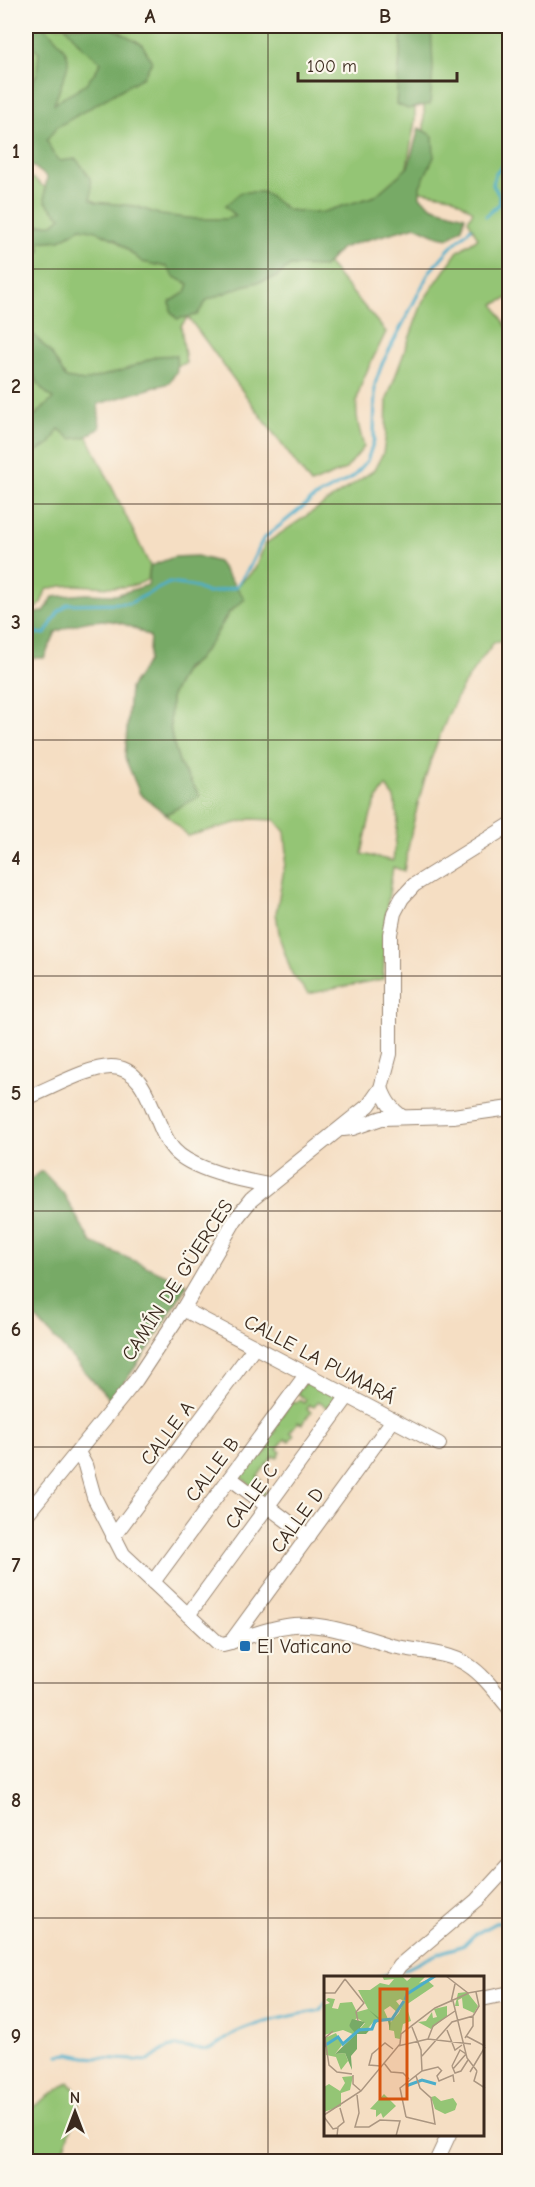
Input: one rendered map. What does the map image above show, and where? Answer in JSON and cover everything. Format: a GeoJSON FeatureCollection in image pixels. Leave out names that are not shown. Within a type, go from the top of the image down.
{"type":"FeatureCollection","features":[{"type":"Feature","properties":{"kind":"street","name":"CAMÍN DE GÜERCES"},"geometry":{"type":"LineString","coordinates":[[26,1515],[136,1380],[183,1309],[235,1220],[251,1200],[369,1105],[381,1088],[390,1054],[390,934],[394,913],[402,898],[414,885],[510,825]]}},
{"type":"Feature","properties":{"kind":"street"},"geometry":{"type":"LineString","coordinates":[[26,1098],[100,1068],[126,1069],[142,1085],[164,1136],[184,1159],[196,1165],[268,1185]]}},
{"type":"Feature","properties":{"kind":"street"},"geometry":{"type":"LineString","coordinates":[[381,1088],[392,1110],[402,1117]]}},
{"type":"Feature","properties":{"kind":"street"},"geometry":{"type":"LineString","coordinates":[[341,1129],[352,1128],[382,1118],[453,1116],[510,1108]]}},
{"type":"Feature","properties":{"kind":"street","name":"CALLE LA PUMARÁ"},"geometry":{"type":"LineString","coordinates":[[183,1309],[439,1444]]}},
{"type":"Feature","properties":{"kind":"street","name":"CALLE A"},"geometry":{"type":"LineString","coordinates":[[113,1537],[251,1352]]}},
{"type":"Feature","properties":{"kind":"street","name":"CALLE B"},"geometry":{"type":"LineString","coordinates":[[153,1582],[303,1379]]}},
{"type":"Feature","properties":{"kind":"street","name":"CALLE C"},"geometry":{"type":"LineString","coordinates":[[188,1615],[345,1400]]}},
{"type":"Feature","properties":{"kind":"street","name":"CALLE D"},"geometry":{"type":"LineString","coordinates":[[231,1642],[393,1420]]}},
{"type":"Feature","properties":{"kind":"street"},"geometry":{"type":"LineString","coordinates":[[78,1452],[85,1465],[94,1497],[123,1554],[217,1642],[223,1644],[271,1629],[308,1626],[440,1654],[455,1658],[480,1673],[510,1709]]}},
{"type":"Feature","properties":{"kind":"street"},"geometry":{"type":"LineString","coordinates":[[230,1478],[309,1537]]}},
{"type":"Feature","properties":{"kind":"street"},"geometry":{"type":"LineString","coordinates":[[396,1972],[477,1900],[510,1864]]}},
{"type":"Feature","properties":{"kind":"street"},"geometry":{"type":"LineString","coordinates":[[484,1999],[510,1993]]}},
{"type":"Feature","properties":{"kind":"street"},"geometry":{"type":"LineString","coordinates":[[436,2162],[448,2136]]}},
{"type":"Feature","properties":{"kind":"green space"},"geometry":{"type":"Polygon","coordinates":[[[26,26],[414,26],[415,121],[405,178],[379,205],[227,244],[110,216],[26,160],[26,26]]]}},
{"type":"Feature","properties":{"kind":"green space"},"geometry":{"type":"Polygon","coordinates":[[[26,26],[43,26],[63,47],[67,55],[67,70],[54,105],[86,84],[101,62],[81,46],[65,26],[109,26],[142,44],[152,62],[143,77],[57,127],[47,140],[52,152],[60,161],[76,159],[84,169],[91,181],[91,199],[96,202],[135,206],[161,215],[225,219],[236,216],[225,206],[241,192],[264,192],[288,210],[320,213],[375,196],[408,167],[419,128],[433,136],[434,157],[420,186],[420,197],[433,207],[465,216],[462,228],[449,238],[438,236],[416,226],[356,243],[340,249],[324,267],[290,266],[275,278],[243,286],[207,300],[197,315],[177,319],[171,312],[170,302],[186,292],[189,284],[174,277],[167,267],[142,262],[116,240],[97,231],[81,228],[60,240],[39,242],[40,251],[26,259],[26,241],[29,240],[36,225],[53,224],[61,217],[45,200],[47,177],[26,161],[26,91],[37,74],[39,52],[26,41],[26,26]]]}},
{"type":"Feature","properties":{"kind":"green space"},"geometry":{"type":"Polygon","coordinates":[[[400,26],[431,26],[433,68],[430,104],[408,109],[396,104],[402,32],[400,26]]]}},
{"type":"Feature","properties":{"kind":"green space"},"geometry":{"type":"Polygon","coordinates":[[[424,26],[509,26],[509,298],[494,304],[510,333],[509,640],[494,642],[475,668],[458,695],[431,759],[418,804],[404,871],[393,867],[387,907],[383,979],[308,994],[292,974],[280,939],[276,913],[287,853],[285,832],[275,820],[251,819],[188,836],[166,814],[200,796],[180,765],[172,738],[171,696],[184,671],[196,661],[212,641],[229,613],[244,599],[236,587],[255,569],[265,544],[374,470],[383,453],[387,399],[423,301],[458,251],[478,238],[468,220],[473,211],[451,196],[408,189],[424,150],[424,26]],[[386,786],[376,801],[362,854],[393,861],[398,820],[394,798],[386,786]]]}},
{"type":"Feature","properties":{"kind":"green space"},"geometry":{"type":"Polygon","coordinates":[[[26,173],[72,208],[303,235],[386,332],[358,393],[357,418],[364,447],[346,469],[311,484],[188,317],[181,326],[186,363],[72,404],[150,566],[148,579],[126,586],[71,585],[58,587],[46,590],[37,608],[26,605],[26,173]]]}},
{"type":"Feature","properties":{"kind":"green space"},"geometry":{"type":"Polygon","coordinates":[[[26,327],[51,353],[66,378],[84,381],[124,370],[157,356],[176,355],[177,371],[169,383],[98,404],[100,428],[85,437],[71,439],[59,429],[50,444],[26,457],[26,436],[29,423],[53,399],[42,389],[26,365],[26,327]]]}},
{"type":"Feature","properties":{"kind":"green space"},"geometry":{"type":"Polygon","coordinates":[[[197,556],[218,562],[245,599],[228,613],[212,641],[196,661],[185,668],[171,696],[172,738],[180,765],[200,796],[166,814],[140,794],[125,758],[130,688],[148,661],[150,637],[126,625],[103,620],[92,621],[56,632],[44,658],[27,658],[26,610],[34,613],[44,612],[53,597],[85,594],[116,595],[148,585],[150,566],[174,557],[197,556]]]}},
{"type":"Feature","properties":{"kind":"green space"},"geometry":{"type":"Polygon","coordinates":[[[42,1171],[63,1193],[91,1242],[187,1284],[151,1345],[111,1401],[26,1307],[26,1183],[42,1171]]]}},
{"type":"Feature","properties":{"kind":"green space"},"geometry":{"type":"Polygon","coordinates":[[[310,1378],[339,1393],[328,1408],[319,1401],[314,1407],[310,1405],[307,1409],[311,1412],[302,1424],[298,1422],[290,1432],[294,1435],[289,1441],[285,1439],[277,1449],[281,1452],[277,1458],[273,1456],[257,1477],[261,1480],[256,1486],[266,1493],[264,1496],[238,1475],[243,1468],[247,1470],[252,1463],[248,1461],[255,1451],[261,1456],[267,1451],[263,1447],[261,1450],[258,1448],[270,1431],[274,1433],[276,1430],[273,1427],[292,1401],[296,1403],[299,1400],[304,1403],[306,1400],[297,1393],[310,1378]]]}},
{"type":"Feature","properties":{"kind":"green space"},"geometry":{"type":"Polygon","coordinates":[[[69,2082],[81,2098],[62,2156],[68,2161],[26,2161],[26,2112],[69,2082]]]}},
{"type":"Feature","properties":{"kind":"waterway"},"geometry":{"type":"LineString","coordinates":[[486,216],[500,203],[499,195],[493,185],[495,175],[510,157]]}},
{"type":"Feature","properties":{"kind":"waterway"},"geometry":{"type":"LineString","coordinates":[[26,625],[36,633],[45,634],[59,611],[68,604],[130,603],[169,583],[192,586],[208,593],[236,587],[249,568],[263,539],[314,498],[353,477],[367,461],[374,440],[375,384],[382,364],[430,271],[471,228]]}},
{"type":"Feature","properties":{"kind":"waterway"},"geometry":{"type":"LineString","coordinates":[[404,1970],[439,1953],[464,1945],[474,1935],[495,1923],[510,1922]]}},
{"type":"Feature","properties":{"kind":"waterway"},"geometry":{"type":"LineString","coordinates":[[382,1976],[389,1974]]}},
{"type":"Feature","properties":{"kind":"waterway"},"geometry":{"type":"LineString","coordinates":[[59,2055],[148,2061],[171,2047],[180,2046],[203,2050],[212,2048],[235,2033],[255,2025],[320,2010],[324,2004]]}},
{"type":"Feature","properties":{"kind":"place","name":"El Vaticano"},"geometry":{"type":"Point","coordinates":[245,1646]}}]}
